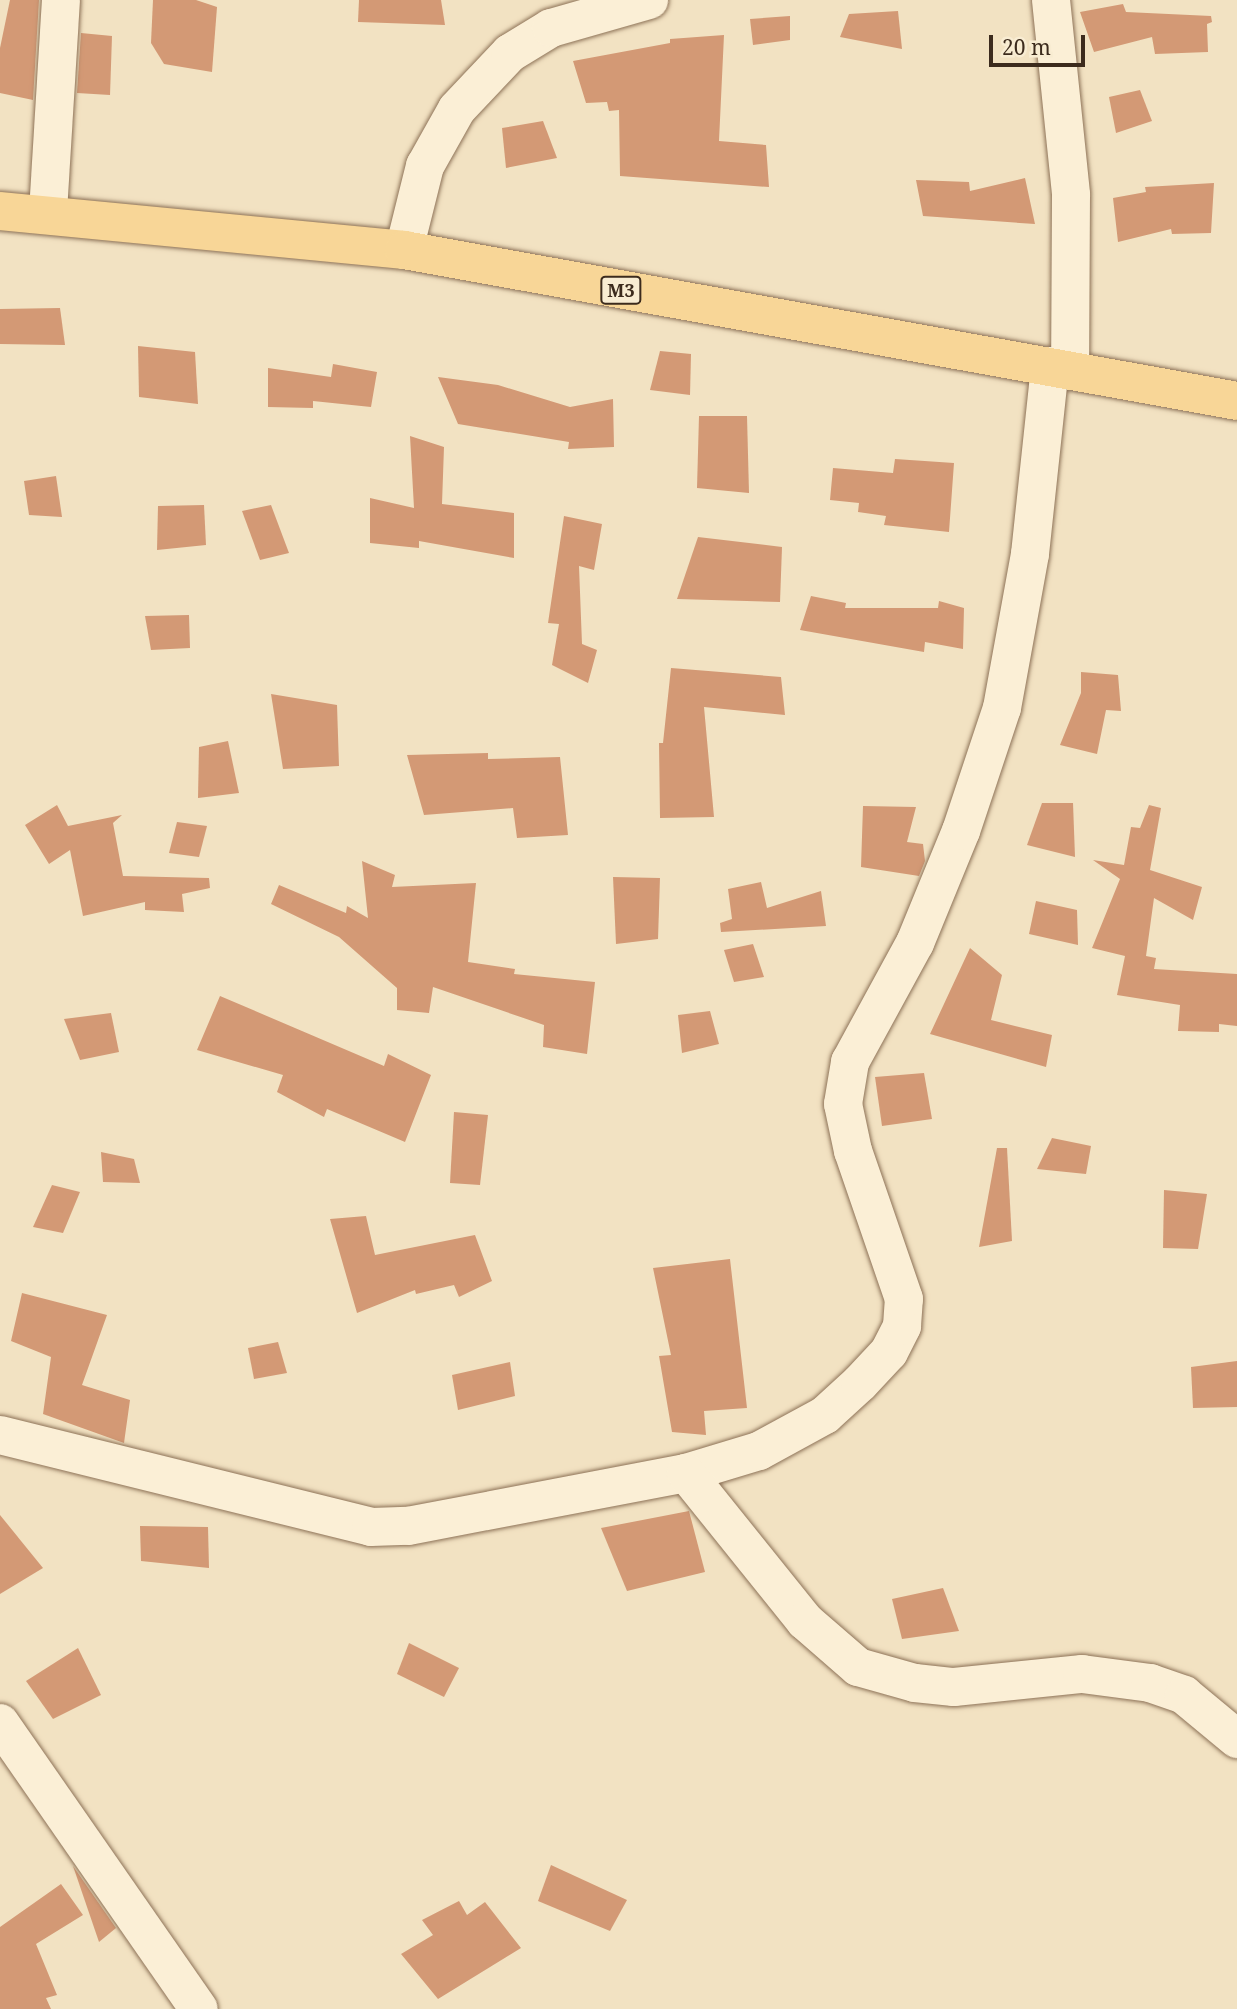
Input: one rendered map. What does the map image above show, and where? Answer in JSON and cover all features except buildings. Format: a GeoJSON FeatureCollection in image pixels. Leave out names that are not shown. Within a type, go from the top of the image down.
{"type":"FeatureCollection","features":[{"type":"Feature","properties":{"kind":"main road","name":"M3"},"geometry":{"type":"LineString","coordinates":[[0,211],[48,212],[404,250],[1237,401]]}},
{"type":"Feature","properties":{"kind":"street"},"geometry":{"type":"LineString","coordinates":[[48,212],[61,0]]}},
{"type":"Feature","properties":{"kind":"street"},"geometry":{"type":"LineString","coordinates":[[404,250],[425,166],[457,110],[510,52],[551,28],[649,0]]}},
{"type":"Feature","properties":{"kind":"street"},"geometry":{"type":"LineString","coordinates":[[0,1436],[371,1527],[445,1520],[686,1473],[760,1451],[825,1415],[889,1352],[902,1326],[904,1299],[853,1150],[843,1104],[850,1062],[915,943],[961,831],[1002,708],[1060,368],[1071,195],[1051,0]]}},
{"type":"Feature","properties":{"kind":"street"},"geometry":{"type":"LineString","coordinates":[[686,1473],[805,1621],[858,1667],[915,1683],[954,1687],[1082,1674],[1150,1684],[1184,1695],[1237,1739]]}},
{"type":"Feature","properties":{"kind":"street"},"geometry":{"type":"LineString","coordinates":[[0,1723],[199,2009]]}}]}
